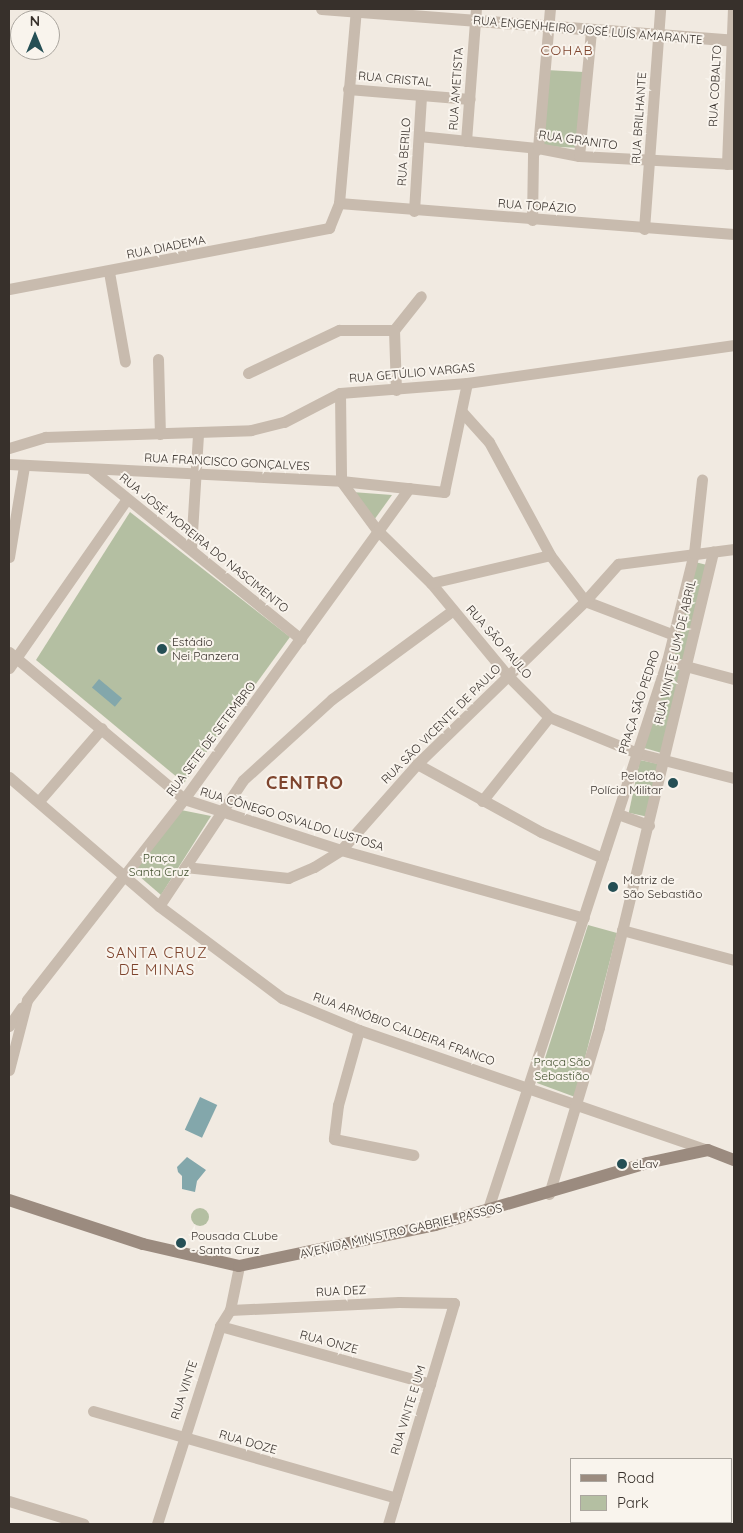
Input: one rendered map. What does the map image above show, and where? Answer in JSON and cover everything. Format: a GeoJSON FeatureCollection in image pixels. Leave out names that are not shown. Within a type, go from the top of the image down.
{"type":"FeatureCollection","features":[{"type":"Feature","properties":{"kind":"main road","name":"AVENIDA MINISTRO GABRIEL PASSOS"},"geometry":{"type":"LineString","coordinates":[[9,1200],[143,1244],[238,1266],[316,1253],[487,1212],[647,1163],[708,1150]]}},
{"type":"Feature","properties":{"kind":"main road"},"geometry":{"type":"LineString","coordinates":[[708,1150],[734,1160]]}},
{"type":"Feature","properties":{"kind":"street","name":"RUA ENGENHEIRO JOSÉ LUÍS AMARANTE"},"geometry":{"type":"LineString","coordinates":[[322,9],[475,15],[549,27],[658,37],[733,41]]}},
{"type":"Feature","properties":{"kind":"street"},"geometry":{"type":"LineString","coordinates":[[532,220],[533,153],[538,148],[550,9]]}},
{"type":"Feature","properties":{"kind":"street","name":"RUA BRILHANTE"},"geometry":{"type":"LineString","coordinates":[[644,228],[660,9]]}},
{"type":"Feature","properties":{"kind":"street","name":"RUA COBALTO"},"geometry":{"type":"LineString","coordinates":[[730,164],[733,9]]}},
{"type":"Feature","properties":{"kind":"street"},"geometry":{"type":"LineString","coordinates":[[338,203],[356,10]]}},
{"type":"Feature","properties":{"kind":"street","name":"RUA AMETISTA"},"geometry":{"type":"LineString","coordinates":[[466,142],[475,15]]}},
{"type":"Feature","properties":{"kind":"street"},"geometry":{"type":"LineString","coordinates":[[579,156],[591,31]]}},
{"type":"Feature","properties":{"kind":"street","name":"RUA CRISTAL"},"geometry":{"type":"LineString","coordinates":[[348,89],[470,99]]}},
{"type":"Feature","properties":{"kind":"street","name":"RUA BERILO"},"geometry":{"type":"LineString","coordinates":[[414,210],[422,94]]}},
{"type":"Feature","properties":{"kind":"street","name":"RUA GRANITO"},"geometry":{"type":"LineString","coordinates":[[419,136],[538,148],[579,156],[650,162],[730,164]]}},
{"type":"Feature","properties":{"kind":"street","name":"RUA TOPÁZIO"},"geometry":{"type":"LineString","coordinates":[[338,203],[532,220],[734,234]]}},
{"type":"Feature","properties":{"kind":"street","name":"RUA DIADEMA"},"geometry":{"type":"LineString","coordinates":[[9,289],[109,272],[329,228],[338,203]]}},
{"type":"Feature","properties":{"kind":"street"},"geometry":{"type":"LineString","coordinates":[[109,272],[124,362]]}},
{"type":"Feature","properties":{"kind":"street"},"geometry":{"type":"LineString","coordinates":[[396,390],[394,330],[421,296]]}},
{"type":"Feature","properties":{"kind":"street"},"geometry":{"type":"LineString","coordinates":[[248,373],[339,330],[394,330]]}},
{"type":"Feature","properties":{"kind":"street","name":"RUA GETÚLIO VARGAS"},"geometry":{"type":"LineString","coordinates":[[9,448],[45,437],[251,430],[284,422],[340,393],[467,383],[734,345]]}},
{"type":"Feature","properties":{"kind":"street"},"geometry":{"type":"LineString","coordinates":[[158,359],[160,434]]}},
{"type":"Feature","properties":{"kind":"street"},"geometry":{"type":"LineString","coordinates":[[467,383],[462,412],[489,442],[550,556],[585,601],[674,635]]}},
{"type":"Feature","properties":{"kind":"street"},"geometry":{"type":"LineString","coordinates":[[340,393],[341,481]]}},
{"type":"Feature","properties":{"kind":"street","name":"RUA FRANCISCO GONÇALVES"},"geometry":{"type":"LineString","coordinates":[[9,464],[341,481],[444,492],[462,412]]}},
{"type":"Feature","properties":{"kind":"street"},"geometry":{"type":"LineString","coordinates":[[191,549],[198,433]]}},
{"type":"Feature","properties":{"kind":"street"},"geometry":{"type":"LineString","coordinates":[[9,557],[24,466]]}},
{"type":"Feature","properties":{"kind":"street","name":"RUA JOSÉ MOREIRA DO NASCIMENTO"},"geometry":{"type":"LineString","coordinates":[[91,469],[301,639]]}},
{"type":"Feature","properties":{"kind":"street","name":"PRAÇA SÃO PEDRO"},"geometry":{"type":"LineString","coordinates":[[603,858],[674,635],[694,553],[702,479]]}},
{"type":"Feature","properties":{"kind":"street","name":"RUA SÃO PAULO"},"geometry":{"type":"LineString","coordinates":[[341,481],[377,530],[431,583],[508,676],[550,717],[637,753],[734,778]]}},
{"type":"Feature","properties":{"kind":"street","name":"RUA SETE DE SETEMBRO"},"geometry":{"type":"LineString","coordinates":[[9,1026],[124,874],[184,799],[409,488]]}},
{"type":"Feature","properties":{"kind":"street"},"geometry":{"type":"LineString","coordinates":[[9,668],[13,655],[127,499]]}},
{"type":"Feature","properties":{"kind":"street","name":"RUA SÃO VICENTE DE PAULO"},"geometry":{"type":"LineString","coordinates":[[341,850],[417,764],[585,601],[618,564],[734,549]]}},
{"type":"Feature","properties":{"kind":"street","name":"RUA VINTE E UM DE ABRIL"},"geometry":{"type":"LineString","coordinates":[[664,760],[688,666],[713,551]]}},
{"type":"Feature","properties":{"kind":"street"},"geometry":{"type":"LineString","coordinates":[[431,583],[550,556]]}},
{"type":"Feature","properties":{"kind":"street"},"geometry":{"type":"LineString","coordinates":[[159,906],[243,780],[289,736],[332,699],[453,610]]}},
{"type":"Feature","properties":{"kind":"street","name":"RUA CÔNEGO OSVALDO LUSTOSA"},"geometry":{"type":"LineString","coordinates":[[13,655],[184,799],[220,813],[341,850],[584,918]]}},
{"type":"Feature","properties":{"kind":"street"},"geometry":{"type":"LineString","coordinates":[[667,661],[734,679]]}},
{"type":"Feature","properties":{"kind":"street"},"geometry":{"type":"LineString","coordinates":[[482,801],[550,717]]}},
{"type":"Feature","properties":{"kind":"street"},"geometry":{"type":"LineString","coordinates":[[39,801],[102,728]]}},
{"type":"Feature","properties":{"kind":"street"},"geometry":{"type":"LineString","coordinates":[[549,1194],[622,930],[664,760]]}},
{"type":"Feature","properties":{"kind":"street"},"geometry":{"type":"LineString","coordinates":[[417,764],[482,801],[603,858],[530,1089],[487,1212]]}},
{"type":"Feature","properties":{"kind":"street","name":"RUA ARNÓBIO CALDEIRA FRANCO"},"geometry":{"type":"LineString","coordinates":[[9,777],[159,906],[282,998],[359,1030],[708,1150]]}},
{"type":"Feature","properties":{"kind":"street"},"geometry":{"type":"LineString","coordinates":[[618,814],[649,825]]}},
{"type":"Feature","properties":{"kind":"street"},"geometry":{"type":"LineString","coordinates":[[185,867],[288,878],[341,850]]}},
{"type":"Feature","properties":{"kind":"street"},"geometry":{"type":"LineString","coordinates":[[622,930],[734,960]]}},
{"type":"Feature","properties":{"kind":"street","name":"RUA SETE DE SETEMBRO"},"geometry":{"type":"LineString","coordinates":[[9,1070],[27,1000]]}},
{"type":"Feature","properties":{"kind":"street"},"geometry":{"type":"LineString","coordinates":[[359,1030],[338,1104],[334,1139],[413,1155]]}},
{"type":"Feature","properties":{"kind":"street","name":"RUA VINTE"},"geometry":{"type":"LineString","coordinates":[[157,1524],[220,1326],[230,1310],[238,1266]]}},
{"type":"Feature","properties":{"kind":"street","name":"RUA DEZ"},"geometry":{"type":"LineString","coordinates":[[230,1310],[400,1302],[454,1303]]}},
{"type":"Feature","properties":{"kind":"street","name":"RUA VINTE E UM"},"geometry":{"type":"LineString","coordinates":[[388,1524],[454,1303]]}},
{"type":"Feature","properties":{"kind":"street","name":"RUA ONZE"},"geometry":{"type":"LineString","coordinates":[[220,1326],[430,1384]]}},
{"type":"Feature","properties":{"kind":"street","name":"RUA DOZE"},"geometry":{"type":"LineString","coordinates":[[93,1411],[396,1498]]}},
{"type":"Feature","properties":{"kind":"street"},"geometry":{"type":"LineString","coordinates":[[9,1501],[84,1524]]}},
{"type":"Feature","properties":{"kind":"green space"},"geometry":{"type":"Polygon","coordinates":[[[546,70],[584,72],[580,148],[542,146],[546,70]]]}},
{"type":"Feature","properties":{"kind":"green space"},"geometry":{"type":"Polygon","coordinates":[[[352,492],[392,495],[374,520],[352,492]]]}},
{"type":"Feature","properties":{"kind":"green space","name":"Estádio Nei Panzera"},"geometry":{"type":"Polygon","coordinates":[[[130,512],[290,637],[184,783],[36,660],[130,512]]]}},
{"type":"Feature","properties":{"kind":"green space"},"geometry":{"type":"Polygon","coordinates":[[[695,562],[707,565],[685,662],[670,658],[695,562]]]}},
{"type":"Feature","properties":{"kind":"green space"},"geometry":{"type":"Polygon","coordinates":[[[667,666],[684,671],[661,753],[644,748],[667,666]]]}},
{"type":"Feature","properties":{"kind":"green space"},"geometry":{"type":"Polygon","coordinates":[[[640,760],[659,764],[647,817],[629,813],[640,760]]]}},
{"type":"Feature","properties":{"kind":"green space","name":"Praça Santa Cruz"},"geometry":{"type":"Polygon","coordinates":[[[181,810],[211,816],[161,895],[132,870],[181,810]]]}},
{"type":"Feature","properties":{"kind":"green space","name":"Praça São Sebastião"},"geometry":{"type":"Polygon","coordinates":[[[588,925],[617,933],[575,1097],[537,1083],[588,925]]]}},
{"type":"Feature","properties":{"kind":"green space"},"geometry":{"type":"Polygon","coordinates":[[[200,1208],[206,1211],[209,1217],[206,1223],[200,1226],[194,1223],[191,1217],[194,1211],[200,1208]]]}},
{"type":"Feature","properties":{"kind":"water"},"geometry":{"type":"Polygon","coordinates":[[[99,679],[122,698],[115,707],[92,687],[99,679]]]}},
{"type":"Feature","properties":{"kind":"water"},"geometry":{"type":"Polygon","coordinates":[[[200,1097],[217,1105],[202,1138],[185,1130],[200,1097]]]}},
{"type":"Feature","properties":{"kind":"water"},"geometry":{"type":"Polygon","coordinates":[[[187,1157],[206,1170],[197,1181],[195,1192],[182,1189],[182,1176],[178,1172],[177,1167],[187,1157]]]}},
{"type":"Feature","properties":{"kind":"place","name":"Estádio Nei Panzera"},"geometry":{"type":"Point","coordinates":[162,649]}},
{"type":"Feature","properties":{"kind":"place","name":"Pelotão Polícia Militar"},"geometry":{"type":"Point","coordinates":[673,783]}},
{"type":"Feature","properties":{"kind":"place","name":"Matriz de São Sebastião"},"geometry":{"type":"Point","coordinates":[613,887]}},
{"type":"Feature","properties":{"kind":"place","name":"eLav"},"geometry":{"type":"Point","coordinates":[622,1164]}},
{"type":"Feature","properties":{"kind":"place","name":"Pousada CLube - Santa Cruz"},"geometry":{"type":"Point","coordinates":[181,1243]}},
{"type":"Feature","properties":{"kind":"district","name":"COHAB"},"geometry":{"type":"Point","coordinates":[567,50]}},
{"type":"Feature","properties":{"kind":"district","name":"CENTRO"},"geometry":{"type":"Point","coordinates":[305,783]}},
{"type":"Feature","properties":{"kind":"district","name":"SANTA CRUZ DE MINAS"},"geometry":{"type":"Point","coordinates":[157,960]}}]}
